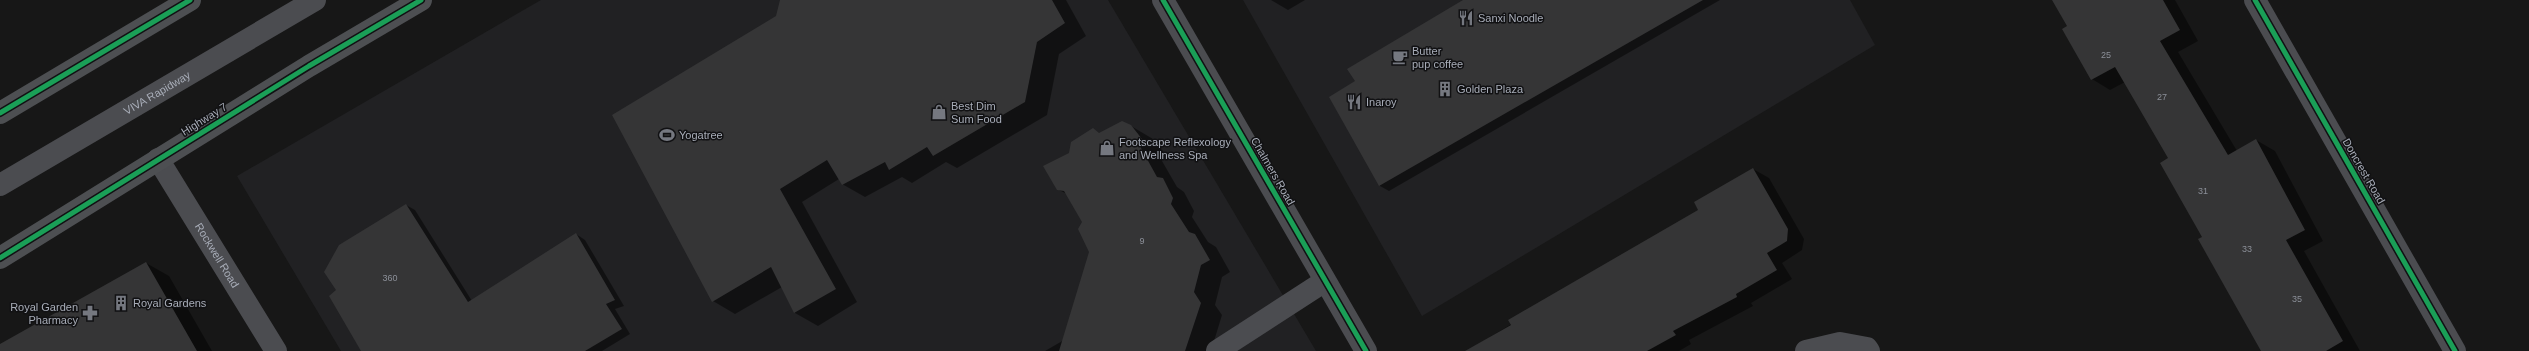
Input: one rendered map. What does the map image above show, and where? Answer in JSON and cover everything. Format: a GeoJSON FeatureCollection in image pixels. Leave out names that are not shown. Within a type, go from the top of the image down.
{"type":"FeatureCollection","features":[{"type":"Feature","properties":{"kind":"main road"},"geometry":{"type":"LineString","coordinates":[[0,114],[190,0]]}},
{"type":"Feature","properties":{"kind":"main road","name":"Highway 7"},"geometry":{"type":"LineString","coordinates":[[0,258],[158,159],[421,0]]}},
{"type":"Feature","properties":{"kind":"street","name":"VIVA Rapidway"},"geometry":{"type":"LineString","coordinates":[[0,185],[315,0]]}},
{"type":"Feature","properties":{"kind":"street","name":"Chalmers Road"},"geometry":{"type":"LineString","coordinates":[[1163,0],[1366,351]]}},
{"type":"Feature","properties":{"kind":"street","name":"Doncrest Road"},"geometry":{"type":"LineString","coordinates":[[2255,0],[2455,351]]}},
{"type":"Feature","properties":{"kind":"street","name":"Rockwell Road"},"geometry":{"type":"LineString","coordinates":[[158,159],[276,351]]}},
{"type":"Feature","properties":{"kind":"street"},"geometry":{"type":"LineString","coordinates":[[1217,351],[1325,281]]}},
{"type":"Feature","properties":{"kind":"street"},"geometry":{"type":"LineString","coordinates":[[1806,351],[1840,344],[1867,348],[1869,351]]}},
{"type":"Feature","properties":{"kind":"shaded area"},"geometry":{"type":"Polygon","coordinates":[[[541,0],[1108,0],[1316,351],[341,351],[237,176],[541,0]]]}},
{"type":"Feature","properties":{"kind":"shaded area"},"geometry":{"type":"Polygon","coordinates":[[[1243,0],[1850,0],[1875,45],[1422,316],[1243,0]]]}},
{"type":"Feature","properties":{"kind":"building"},"geometry":{"type":"Polygon","coordinates":[[[780,0],[1052,0],[1065,23],[1037,42],[1025,102],[933,156],[927,147],[889,170],[885,162],[842,185],[827,160],[780,189],[836,289],[794,313],[771,267],[712,302],[612,115],[776,16],[780,0]]]}},
{"type":"Feature","properties":{"kind":"building","name":"Golden Plaza"},"geometry":{"type":"Polygon","coordinates":[[[1463,0],[1703,0],[1379,186],[1329,97],[1355,81],[1347,69],[1463,0]]]}},
{"type":"Feature","properties":{"kind":"building"},"geometry":{"type":"Polygon","coordinates":[[[2052,0],[2163,0],[2180,30],[2160,41],[2228,155],[2256,139],[2305,230],[2286,240],[2343,341],[2326,351],[2261,351],[2198,239],[2202,237],[2160,163],[2168,158],[2115,67],[2091,80],[2062,29],[2067,26],[2052,0]]]}},
{"type":"Feature","properties":{"kind":"building"},"geometry":{"type":"Polygon","coordinates":[[[1122,121],[1131,125],[1142,139],[1141,148],[1157,177],[1163,178],[1173,198],[1171,204],[1189,232],[1195,234],[1210,260],[1201,265],[1194,292],[1201,303],[1185,351],[1059,351],[1089,252],[1078,229],[1082,222],[1064,191],[1057,190],[1043,166],[1069,153],[1071,142],[1093,128],[1099,133],[1122,121]]]}},
{"type":"Feature","properties":{"kind":"building"},"geometry":{"type":"Polygon","coordinates":[[[1753,168],[1788,229],[1787,241],[1767,253],[1777,270],[1736,294],[1737,297],[1673,331],[1676,335],[1647,351],[1465,351],[1511,325],[1508,320],[1698,210],[1694,202],[1753,168]]]}},
{"type":"Feature","properties":{"kind":"building"},"geometry":{"type":"Polygon","coordinates":[[[406,204],[468,302],[576,233],[615,300],[606,304],[622,329],[585,351],[361,351],[329,296],[336,290],[324,272],[339,245],[406,204]]]}},
{"type":"Feature","properties":{"kind":"building","name":"Royal Gardens"},"geometry":{"type":"Polygon","coordinates":[[[146,262],[197,351],[0,351],[0,344],[146,262]]]}},
{"type":"Feature","properties":{"kind":"cycle path"},"geometry":{"type":"LineString","coordinates":[[0,113],[190,0]]}},
{"type":"Feature","properties":{"kind":"cycle path"},"geometry":{"type":"LineString","coordinates":[[0,258],[309,66],[421,0]]}},
{"type":"Feature","properties":{"kind":"cycle path"},"geometry":{"type":"LineString","coordinates":[[1163,0],[1366,351]]}},
{"type":"Feature","properties":{"kind":"cycle path"},"geometry":{"type":"LineString","coordinates":[[2255,0],[2455,351]]}},
{"type":"Feature","properties":{"kind":"place","name":"Sanxi Noodle"},"geometry":{"type":"Point","coordinates":[1466,18]}},
{"type":"Feature","properties":{"kind":"place","name":"Butter pup coffee"},"geometry":{"type":"Point","coordinates":[1400,57]}},
{"type":"Feature","properties":{"kind":"place","name":"Golden Plaza"},"geometry":{"type":"Point","coordinates":[1445,89]}},
{"type":"Feature","properties":{"kind":"place","name":"Inaroy"},"geometry":{"type":"Point","coordinates":[1354,102]}},
{"type":"Feature","properties":{"kind":"place","name":"Best Dim Sum Food"},"geometry":{"type":"Point","coordinates":[939,112]}},
{"type":"Feature","properties":{"kind":"place","name":"Yogatree"},"geometry":{"type":"Point","coordinates":[667,135]}},
{"type":"Feature","properties":{"kind":"place","name":"Footscape Reflexology and Wellness Spa"},"geometry":{"type":"Point","coordinates":[1107,148]}},
{"type":"Feature","properties":{"kind":"place","name":"Royal Gardens"},"geometry":{"type":"Point","coordinates":[121,303]}},
{"type":"Feature","properties":{"kind":"place","name":"Royal Garden Pharmacy"},"geometry":{"type":"Point","coordinates":[90,313]}}]}
